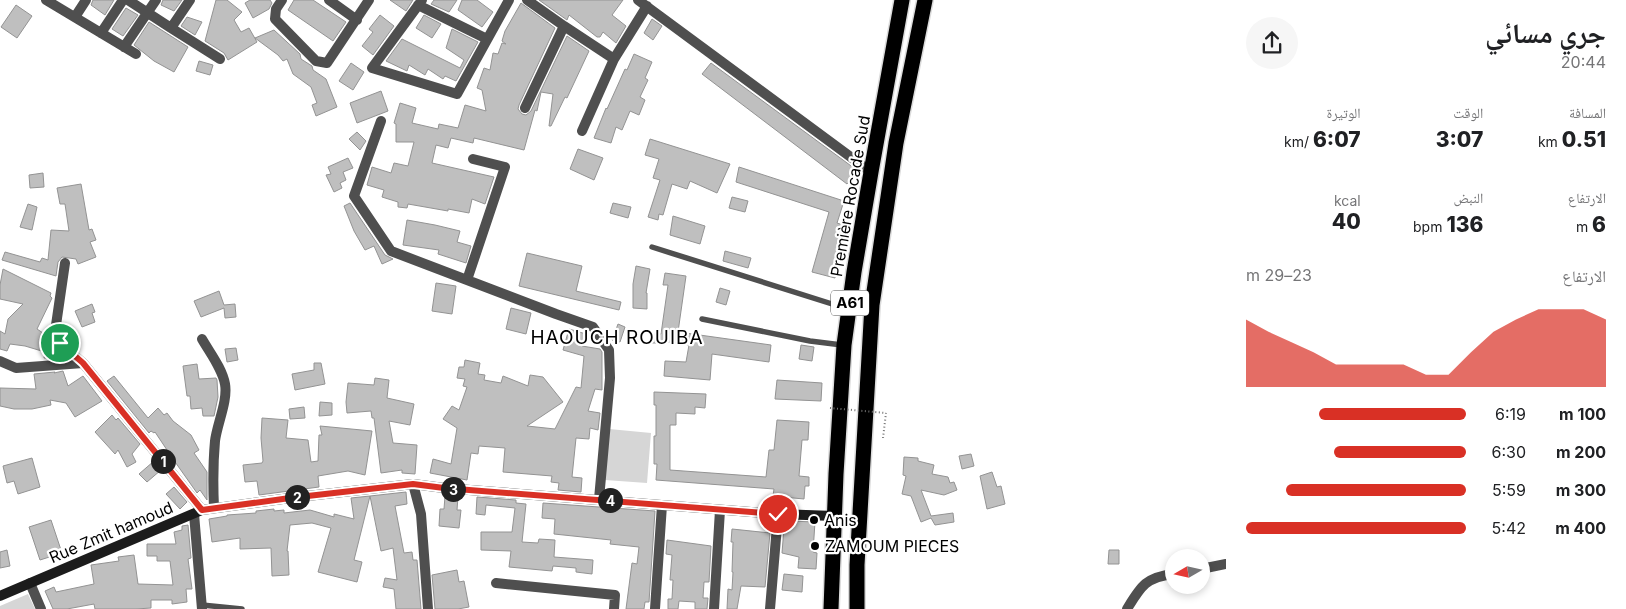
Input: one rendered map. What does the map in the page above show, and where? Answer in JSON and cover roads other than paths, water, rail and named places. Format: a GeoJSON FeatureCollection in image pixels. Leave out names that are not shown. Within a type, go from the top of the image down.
{"type":"FeatureCollection","features":[{"type":"Feature","properties":{"kind":"highway","name":"Première Rocade Sud"},"geometry":{"type":"LineString","coordinates":[[831,609],[834,516],[844,345],[870,172],[902,0]]}},
{"type":"Feature","properties":{"kind":"highway","name":"A61"},"geometry":{"type":"LineString","coordinates":[[856,609],[872,305],[896,143],[925,0]]}},
{"type":"Feature","properties":{"kind":"street"},"geometry":{"type":"LineString","coordinates":[[46,0],[136,54]]}},
{"type":"Feature","properties":{"kind":"street"},"geometry":{"type":"LineString","coordinates":[[75,17],[86,0]]}},
{"type":"Feature","properties":{"kind":"street"},"geometry":{"type":"LineString","coordinates":[[101,32],[123,0]]}},
{"type":"Feature","properties":{"kind":"street"},"geometry":{"type":"LineString","coordinates":[[128,0],[220,59]]}},
{"type":"Feature","properties":{"kind":"street"},"geometry":{"type":"LineString","coordinates":[[124,46],[156,0]]}},
{"type":"Feature","properties":{"kind":"street"},"geometry":{"type":"LineString","coordinates":[[172,28],[190,0]]}},
{"type":"Feature","properties":{"kind":"street"},"geometry":{"type":"LineString","coordinates":[[282,0],[276,8],[275,19],[316,61],[323,63],[327,63],[370,0]]}},
{"type":"Feature","properties":{"kind":"street"},"geometry":{"type":"LineString","coordinates":[[328,0],[357,20]]}},
{"type":"Feature","properties":{"kind":"street"},"geometry":{"type":"LineString","coordinates":[[487,40],[420,2],[372,68],[457,94],[487,40],[509,0]]}},
{"type":"Feature","properties":{"kind":"street"},"geometry":{"type":"LineString","coordinates":[[527,0],[614,59]]}},
{"type":"Feature","properties":{"kind":"street"},"geometry":{"type":"LineString","coordinates":[[582,131],[614,59],[643,3],[870,172]]}},
{"type":"Feature","properties":{"kind":"street"},"geometry":{"type":"LineString","coordinates":[[525,108],[564,26]]}},
{"type":"Feature","properties":{"kind":"street"},"geometry":{"type":"LineString","coordinates":[[381,121],[354,196],[391,251],[593,327],[609,350],[610,378],[600,499]]}},
{"type":"Feature","properties":{"kind":"street"},"geometry":{"type":"LineString","coordinates":[[467,280],[505,167],[473,159]]}},
{"type":"Feature","properties":{"kind":"street"},"geometry":{"type":"LineString","coordinates":[[65,263],[54,332],[60,343],[83,363],[198,512],[202,607]]}},
{"type":"Feature","properties":{"kind":"street"},"geometry":{"type":"LineString","coordinates":[[202,339],[221,372],[225,385],[222,412],[215,440],[214,508]]}},
{"type":"Feature","properties":{"kind":"street"},"geometry":{"type":"LineString","coordinates":[[0,361],[16,368],[83,363]]}},
{"type":"Feature","properties":{"kind":"street"},"geometry":{"type":"LineString","coordinates":[[413,484],[421,514],[428,609]]}},
{"type":"Feature","properties":{"kind":"street","name":"Rue Zmit hamoud"},"geometry":{"type":"LineString","coordinates":[[0,596],[198,512],[214,508],[413,484],[720,510],[834,516]]}},
{"type":"Feature","properties":{"kind":"street"},"geometry":{"type":"LineString","coordinates":[[655,609],[662,505]]}},
{"type":"Feature","properties":{"kind":"street"},"geometry":{"type":"LineString","coordinates":[[714,609],[720,510]]}},
{"type":"Feature","properties":{"kind":"street"},"geometry":{"type":"LineString","coordinates":[[770,609],[778,514]]}},
{"type":"Feature","properties":{"kind":"street"},"geometry":{"type":"LineString","coordinates":[[1210,567],[1226,564]]}},
{"type":"Feature","properties":{"kind":"street"},"geometry":{"type":"LineString","coordinates":[[1127,609],[1148,580],[1165,575]]}},
{"type":"Feature","properties":{"kind":"street"},"geometry":{"type":"LineString","coordinates":[[30,583],[41,609]]}},
{"type":"Feature","properties":{"kind":"street"},"geometry":{"type":"LineString","coordinates":[[496,583],[615,595],[614,609]]}},
{"type":"Feature","properties":{"kind":"lane"},"geometry":{"type":"LineString","coordinates":[[652,247],[850,310]]}},
{"type":"Feature","properties":{"kind":"lane"},"geometry":{"type":"LineString","coordinates":[[702,319],[810,341],[844,345]]}},
{"type":"Feature","properties":{"kind":"lane"},"geometry":{"type":"LineString","coordinates":[[202,607],[242,609]]}},
{"type":"Feature","properties":{"kind":"place","name":"Anis"},"geometry":{"type":"Point","coordinates":[814,520]}},
{"type":"Feature","properties":{"kind":"place","name":"ZAMOUM PIECES"},"geometry":{"type":"Point","coordinates":[815,546]}},
{"type":"Feature","properties":{"kind":"district","name":"HAOUCH ROUIBA"},"geometry":{"type":"Point","coordinates":[617,337]}}]}
